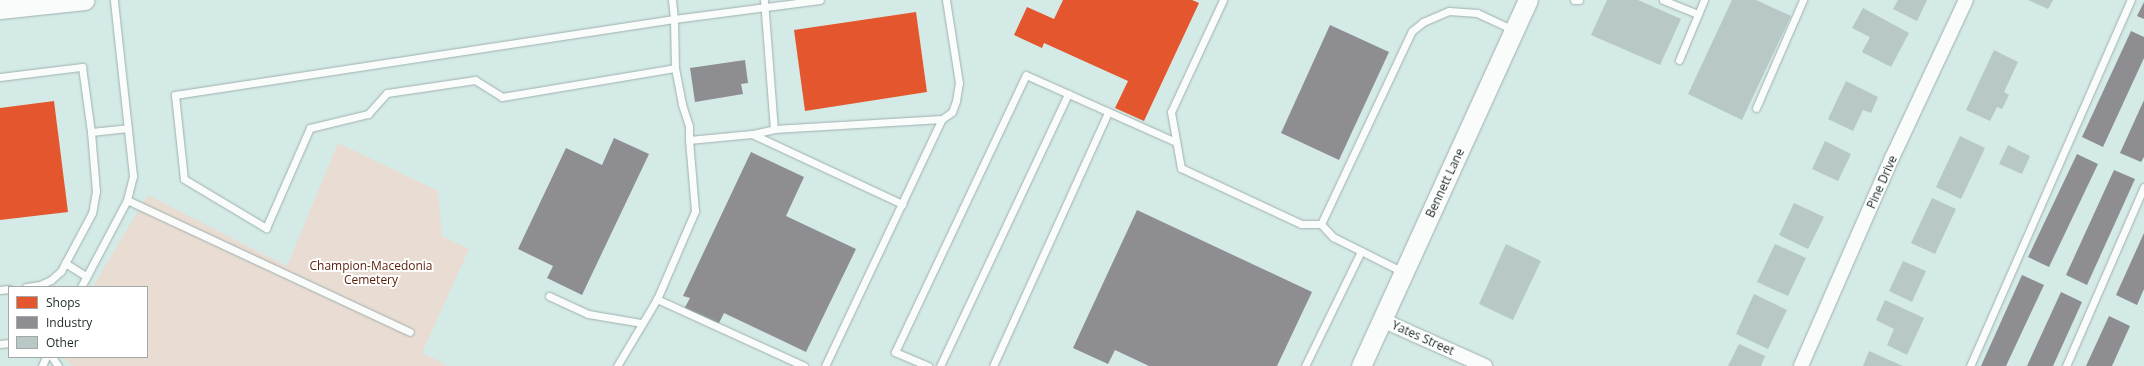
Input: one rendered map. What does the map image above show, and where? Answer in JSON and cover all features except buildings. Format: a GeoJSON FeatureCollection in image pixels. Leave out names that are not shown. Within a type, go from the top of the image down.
{"type":"FeatureCollection","features":[{"type":"Feature","properties":{"kind":"street"},"geometry":{"type":"LineString","coordinates":[[0,9],[85,0]]}},
{"type":"Feature","properties":{"kind":"street","name":"Bennett Lane"},"geometry":{"type":"LineString","coordinates":[[1361,366],[1528,0]]}},
{"type":"Feature","properties":{"kind":"street","name":"Pine Drive"},"geometry":{"type":"LineString","coordinates":[[1801,366],[1892,158],[1966,0]]}},
{"type":"Feature","properties":{"kind":"street","name":"Yates Street"},"geometry":{"type":"LineString","coordinates":[[1382,320],[1485,366]]}},
{"type":"Feature","properties":{"kind":"lane"},"geometry":{"type":"LineString","coordinates":[[81,286],[127,200],[133,176],[114,0]]}},
{"type":"Feature","properties":{"kind":"lane"},"geometry":{"type":"LineString","coordinates":[[617,366],[657,299],[695,211],[689,126],[682,104],[675,68],[672,0]]}},
{"type":"Feature","properties":{"kind":"lane"},"geometry":{"type":"LineString","coordinates":[[675,68],[502,96],[475,80],[387,92],[368,114],[310,128],[266,228],[184,179],[175,94],[674,19],[764,3],[820,0]]}},
{"type":"Feature","properties":{"kind":"lane"},"geometry":{"type":"LineString","coordinates":[[825,366],[942,119],[952,112],[959,83],[946,0]]}},
{"type":"Feature","properties":{"kind":"lane"},"geometry":{"type":"LineString","coordinates":[[1223,0],[1171,112],[1181,168],[1301,224],[1322,224]]}},
{"type":"Feature","properties":{"kind":"lane"},"geometry":{"type":"LineString","coordinates":[[1574,0],[1579,0]]}},
{"type":"Feature","properties":{"kind":"lane"},"geometry":{"type":"LineString","coordinates":[[1663,0],[1698,14]]}},
{"type":"Feature","properties":{"kind":"lane"},"geometry":{"type":"LineString","coordinates":[[1679,60],[1704,0]]}},
{"type":"Feature","properties":{"kind":"lane"},"geometry":{"type":"LineString","coordinates":[[1756,108],[1803,0]]}},
{"type":"Feature","properties":{"kind":"lane"},"geometry":{"type":"LineString","coordinates":[[1970,366],[2131,0]]}},
{"type":"Feature","properties":{"kind":"lane"},"geometry":{"type":"LineString","coordinates":[[764,3],[774,129]]}},
{"type":"Feature","properties":{"kind":"lane"},"geometry":{"type":"LineString","coordinates":[[1322,224],[1412,31],[1422,22],[1449,11],[1477,13],[1494,19],[1514,31]]}},
{"type":"Feature","properties":{"kind":"lane"},"geometry":{"type":"LineString","coordinates":[[0,77],[82,68],[96,191],[92,213],[61,271],[51,280],[40,285],[33,286]]}},
{"type":"Feature","properties":{"kind":"lane"},"geometry":{"type":"LineString","coordinates":[[928,366],[895,352],[1026,75],[1176,142]]}},
{"type":"Feature","properties":{"kind":"lane"},"geometry":{"type":"LineString","coordinates":[[940,366],[1068,94]]}},
{"type":"Feature","properties":{"kind":"lane"},"geometry":{"type":"LineString","coordinates":[[993,366],[1108,112]]}},
{"type":"Feature","properties":{"kind":"lane"},"geometry":{"type":"LineString","coordinates":[[689,140],[752,134],[774,129],[942,119]]}},
{"type":"Feature","properties":{"kind":"lane"},"geometry":{"type":"LineString","coordinates":[[90,132],[128,128]]}},
{"type":"Feature","properties":{"kind":"lane"},"geometry":{"type":"LineString","coordinates":[[752,134],[902,204]]}},
{"type":"Feature","properties":{"kind":"lane"},"geometry":{"type":"LineString","coordinates":[[2066,366],[2144,188]]}},
{"type":"Feature","properties":{"kind":"lane"},"geometry":{"type":"LineString","coordinates":[[127,200],[410,332]]}},
{"type":"Feature","properties":{"kind":"lane"},"geometry":{"type":"LineString","coordinates":[[1322,224],[1332,237],[1404,272]]}},
{"type":"Feature","properties":{"kind":"lane"},"geometry":{"type":"LineString","coordinates":[[1305,366],[1361,251]]}},
{"type":"Feature","properties":{"kind":"lane"},"geometry":{"type":"LineString","coordinates":[[65,263],[86,276]]}},
{"type":"Feature","properties":{"kind":"lane"},"geometry":{"type":"LineString","coordinates":[[549,296],[588,314],[642,323]]}},
{"type":"Feature","properties":{"kind":"lane"},"geometry":{"type":"LineString","coordinates":[[657,299],[804,366]]}},
{"type":"Feature","properties":{"kind":"green space","name":"Champion-Macedonia Cemetery"},"geometry":{"type":"Polygon","coordinates":[[[338,143],[438,191],[442,236],[469,249],[422,353],[446,364],[445,366],[73,366],[62,358],[148,358],[148,286],[94,286],[148,195],[287,266],[338,143]]]}}]}
